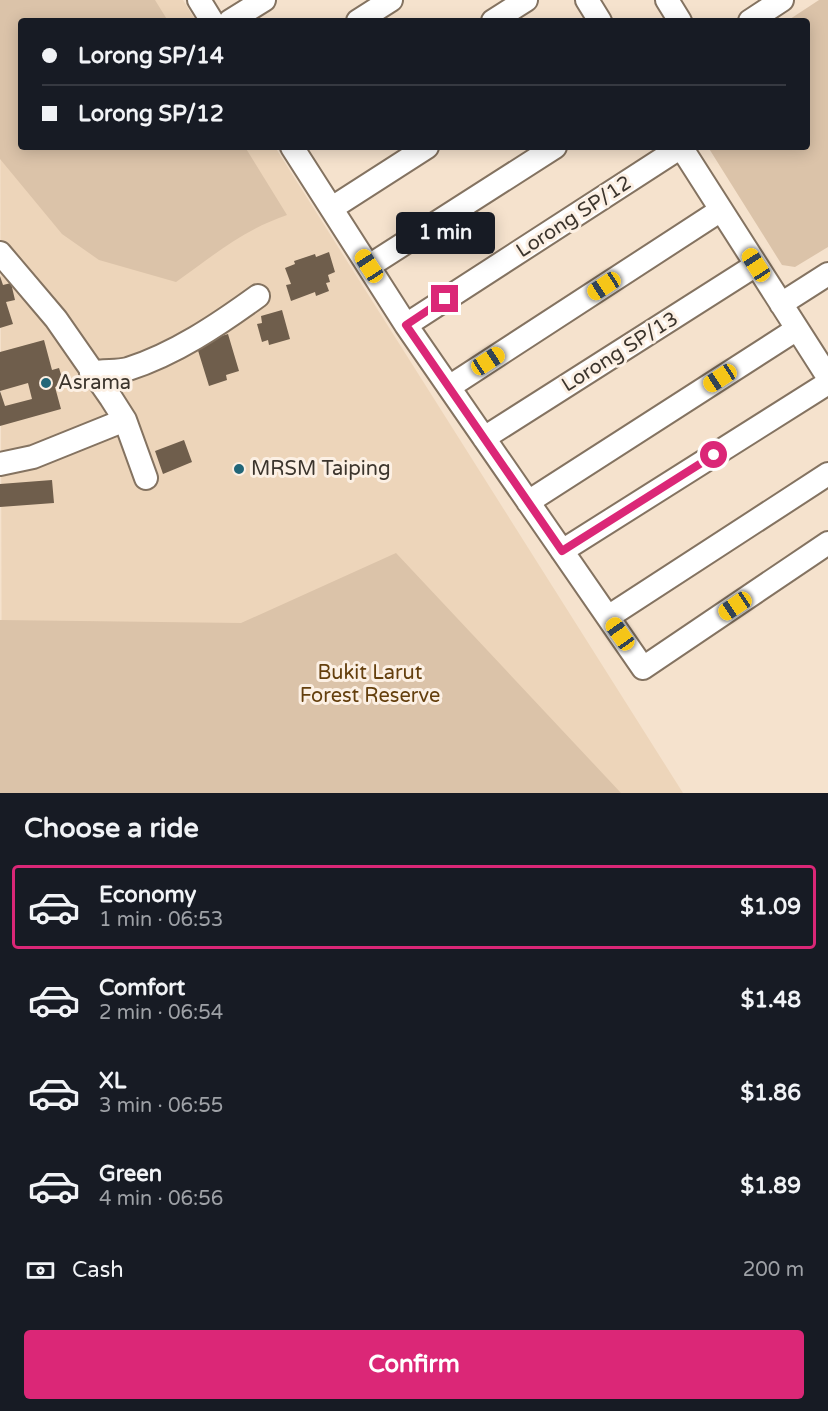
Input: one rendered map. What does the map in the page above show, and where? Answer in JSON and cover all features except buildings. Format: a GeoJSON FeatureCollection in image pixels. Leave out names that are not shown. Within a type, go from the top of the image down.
{"type":"FeatureCollection","features":[{"type":"Feature","properties":{"kind":"street"},"geometry":{"type":"LineString","coordinates":[[199,0],[210,18]]}},
{"type":"Feature","properties":{"kind":"street"},"geometry":{"type":"LineString","coordinates":[[235,18],[264,0]]}},
{"type":"Feature","properties":{"kind":"street"},"geometry":{"type":"LineString","coordinates":[[363,18],[392,0]]}},
{"type":"Feature","properties":{"kind":"street"},"geometry":{"type":"LineString","coordinates":[[498,18],[526,0]]}},
{"type":"Feature","properties":{"kind":"street"},"geometry":{"type":"LineString","coordinates":[[587,0],[598,18]]}},
{"type":"Feature","properties":{"kind":"street"},"geometry":{"type":"LineString","coordinates":[[667,0],[678,18]]}},
{"type":"Feature","properties":{"kind":"street"},"geometry":{"type":"LineString","coordinates":[[295,150],[406,325],[643,668],[828,543]]}},
{"type":"Feature","properties":{"kind":"street"},"geometry":{"type":"LineString","coordinates":[[332,208],[422,150]]}},
{"type":"Feature","properties":{"kind":"street"},"geometry":{"type":"LineString","coordinates":[[369,266],[550,150]]}},
{"type":"Feature","properties":{"kind":"street","name":"Lorong SP/12"},"geometry":{"type":"LineString","coordinates":[[406,325],[676,150]]}},
{"type":"Feature","properties":{"kind":"street"},"geometry":{"type":"LineString","coordinates":[[683,150],[828,377]]}},
{"type":"Feature","properties":{"kind":"street"},"geometry":{"type":"LineString","coordinates":[[449,387],[721,210]]}},
{"type":"Feature","properties":{"kind":"street"},"geometry":{"type":"LineString","coordinates":[[0,253],[56,320],[111,398],[125,420],[146,478]]}},
{"type":"Feature","properties":{"kind":"street","name":"Lorong SP/13"},"geometry":{"type":"LineString","coordinates":[[484,438],[756,265]]}},
{"type":"Feature","properties":{"kind":"street"},"geometry":{"type":"LineString","coordinates":[[781,304],[828,274]]}},
{"type":"Feature","properties":{"kind":"street"},"geometry":{"type":"LineString","coordinates":[[92,373],[128,369],[179,347],[228,318],[258,296]]}},
{"type":"Feature","properties":{"kind":"street"},"geometry":{"type":"LineString","coordinates":[[528,502],[797,329]]}},
{"type":"Feature","properties":{"kind":"street"},"geometry":{"type":"LineString","coordinates":[[562,551],[828,383]]}},
{"type":"Feature","properties":{"kind":"street"},"geometry":{"type":"LineString","coordinates":[[0,464],[33,457],[125,420]]}},
{"type":"Feature","properties":{"kind":"street"},"geometry":{"type":"LineString","coordinates":[[608,618],[828,474]]}},
{"type":"Feature","properties":{"kind":"shaded area","name":"MRSM Taiping"},"geometry":{"type":"Polygon","coordinates":[[[0,0],[183,0],[194,18],[18,18],[18,150],[277,150],[683,793],[2,793],[0,0]]]}},
{"type":"Feature","properties":{"kind":"green space"},"geometry":{"type":"Polygon","coordinates":[[[0,0],[155,0],[166,18],[18,18],[18,150],[247,150],[287,215],[256,228],[176,282],[99,260],[62,234],[0,159],[0,0]]]}},
{"type":"Feature","properties":{"kind":"green space"},"geometry":{"type":"Polygon","coordinates":[[[819,0],[828,0],[828,247],[795,267],[782,265],[710,150],[810,150],[810,18],[792,18],[819,0]]]}},
{"type":"Feature","properties":{"kind":"green space","name":"Bukit Larut Forest Reserve"},"geometry":{"type":"Polygon","coordinates":[[[396,553],[621,793],[0,793],[0,620],[241,623],[396,553]]]}},
{"type":"Feature","properties":{"kind":"place","name":"Asrama"},"geometry":{"type":"Point","coordinates":[46,383]}},
{"type":"Feature","properties":{"kind":"place","name":"MRSM Taiping"},"geometry":{"type":"Point","coordinates":[239,469]}},
{"type":"Feature","properties":{"kind":"route"},"geometry":{"type":"LineString","coordinates":[[445,299],[406,325],[562,551],[714,455]]}}]}
